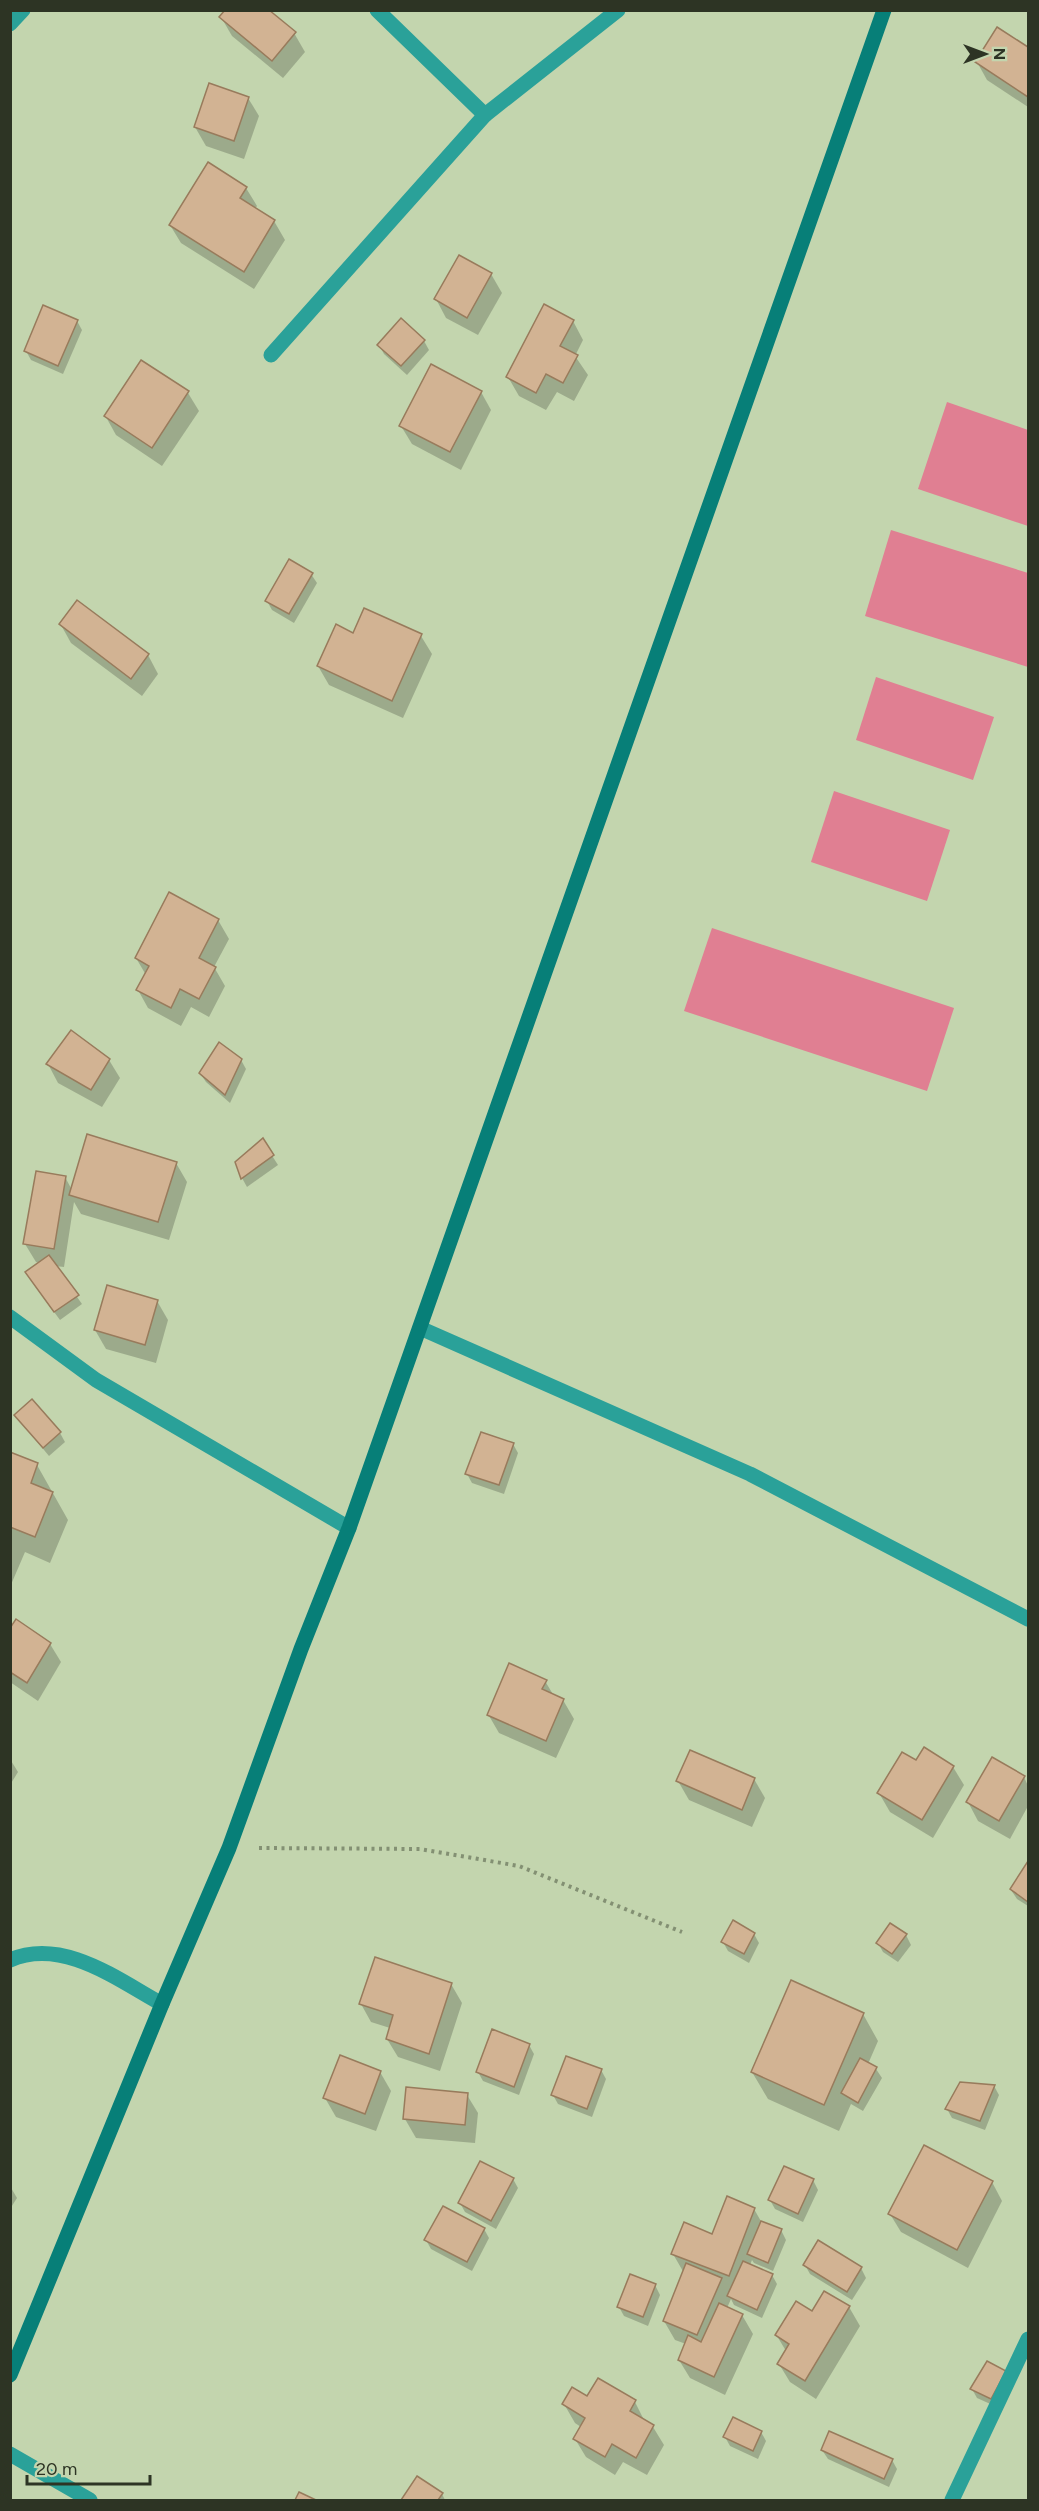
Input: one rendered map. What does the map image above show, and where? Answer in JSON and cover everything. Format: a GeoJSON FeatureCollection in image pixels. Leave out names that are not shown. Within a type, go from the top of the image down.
{"type":"FeatureCollection","features":[{"type":"Feature","properties":{"kind":"main road"},"geometry":{"type":"LineString","coordinates":[[10,2375],[162,2004],[229,1848],[301,1649],[349,1528],[884,10]]}},
{"type":"Feature","properties":{"kind":"street"},"geometry":{"type":"LineString","coordinates":[[10,24],[23,10]]}},
{"type":"Feature","properties":{"kind":"street"},"geometry":{"type":"LineString","coordinates":[[377,10],[485,115]]}},
{"type":"Feature","properties":{"kind":"street"},"geometry":{"type":"LineString","coordinates":[[271,355],[485,115],[618,10]]}},
{"type":"Feature","properties":{"kind":"street"},"geometry":{"type":"LineString","coordinates":[[10,1317],[96,1380],[349,1528]]}},
{"type":"Feature","properties":{"kind":"street"},"geometry":{"type":"LineString","coordinates":[[420,1328],[750,1474],[1029,1619]]}},
{"type":"Feature","properties":{"kind":"street"},"geometry":{"type":"LineString","coordinates":[[10,1960],[30,1955],[79,1959],[162,2004]]}},
{"type":"Feature","properties":{"kind":"street"},"geometry":{"type":"LineString","coordinates":[[952,2500],[1029,2339]]}},
{"type":"Feature","properties":{"kind":"street"},"geometry":{"type":"LineString","coordinates":[[10,2454],[90,2500]]}},
{"type":"Feature","properties":{"kind":"path"},"geometry":{"type":"LineString","coordinates":[[229,1848],[420,1850],[519,1866],[682,1932]]}},
{"type":"Feature","properties":{"kind":"shaded area"},"geometry":{"type":"Polygon","coordinates":[[[947,402],[1028,430],[1028,526],[918,489],[947,402]]]}},
{"type":"Feature","properties":{"kind":"shaded area"},"geometry":{"type":"Polygon","coordinates":[[[891,530],[1028,573],[1028,667],[865,616],[891,530]]]}},
{"type":"Feature","properties":{"kind":"shaded area"},"geometry":{"type":"Polygon","coordinates":[[[876,677],[994,717],[973,780],[856,740],[876,677]]]}},
{"type":"Feature","properties":{"kind":"shaded area"},"geometry":{"type":"Polygon","coordinates":[[[834,791],[950,830],[927,901],[811,862],[834,791]]]}},
{"type":"Feature","properties":{"kind":"shaded area"},"geometry":{"type":"Polygon","coordinates":[[[712,928],[954,1008],[927,1091],[684,1011],[712,928]]]}},
{"type":"Feature","properties":{"kind":"building"},"geometry":{"type":"Polygon","coordinates":[[[225,10],[269,10],[296,32],[272,61],[219,17],[225,10]]]}},
{"type":"Feature","properties":{"kind":"building"},"geometry":{"type":"Polygon","coordinates":[[[997,27],[1028,47],[1028,97],[975,62],[997,27]]]}},
{"type":"Feature","properties":{"kind":"building"},"geometry":{"type":"Polygon","coordinates":[[[209,83],[249,97],[234,141],[194,127],[209,83]]]}},
{"type":"Feature","properties":{"kind":"building"},"geometry":{"type":"Polygon","coordinates":[[[208,162],[247,187],[240,198],[275,220],[244,272],[169,225],[208,162]]]}},
{"type":"Feature","properties":{"kind":"building"},"geometry":{"type":"Polygon","coordinates":[[[459,255],[492,273],[467,318],[434,299],[459,255]]]}},
{"type":"Feature","properties":{"kind":"building"},"geometry":{"type":"Polygon","coordinates":[[[544,304],[574,320],[560,346],[578,355],[563,383],[546,374],[536,393],[506,377],[544,304]]]}},
{"type":"Feature","properties":{"kind":"building"},"geometry":{"type":"Polygon","coordinates":[[[43,305],[78,320],[58,366],[24,351],[43,305]]]}},
{"type":"Feature","properties":{"kind":"building"},"geometry":{"type":"Polygon","coordinates":[[[401,318],[425,340],[401,366],[377,345],[401,318]]]}},
{"type":"Feature","properties":{"kind":"building"},"geometry":{"type":"Polygon","coordinates":[[[141,360],[189,391],[152,448],[104,416],[141,360]]]}},
{"type":"Feature","properties":{"kind":"building"},"geometry":{"type":"Polygon","coordinates":[[[431,364],[482,391],[450,452],[399,426],[431,364]]]}},
{"type":"Feature","properties":{"kind":"building"},"geometry":{"type":"Polygon","coordinates":[[[289,559],[313,573],[289,614],[265,601],[289,559]]]}},
{"type":"Feature","properties":{"kind":"building"},"geometry":{"type":"Polygon","coordinates":[[[77,600],[149,654],[131,679],[59,624],[77,600]]]}},
{"type":"Feature","properties":{"kind":"building"},"geometry":{"type":"Polygon","coordinates":[[[364,608],[422,634],[392,701],[317,666],[336,624],[353,633],[364,608]]]}},
{"type":"Feature","properties":{"kind":"building"},"geometry":{"type":"Polygon","coordinates":[[[169,892],[219,919],[199,958],[216,967],[199,999],[180,989],[171,1008],[136,990],[149,966],[135,958],[169,892]]]}},
{"type":"Feature","properties":{"kind":"building"},"geometry":{"type":"Polygon","coordinates":[[[71,1030],[110,1059],[91,1090],[46,1064],[71,1030]]]}},
{"type":"Feature","properties":{"kind":"building"},"geometry":{"type":"Polygon","coordinates":[[[219,1042],[242,1059],[225,1095],[199,1073],[219,1042]]]}},
{"type":"Feature","properties":{"kind":"building"},"geometry":{"type":"Polygon","coordinates":[[[87,1134],[177,1162],[158,1222],[69,1195],[87,1134]]]}},
{"type":"Feature","properties":{"kind":"building"},"geometry":{"type":"Polygon","coordinates":[[[263,1138],[274,1155],[241,1179],[235,1162],[263,1138]]]}},
{"type":"Feature","properties":{"kind":"building"},"geometry":{"type":"Polygon","coordinates":[[[36,1171],[66,1176],[54,1249],[23,1244],[36,1171]]]}},
{"type":"Feature","properties":{"kind":"building"},"geometry":{"type":"Polygon","coordinates":[[[49,1255],[79,1295],[54,1312],[25,1272],[49,1255]]]}},
{"type":"Feature","properties":{"kind":"building"},"geometry":{"type":"Polygon","coordinates":[[[107,1285],[158,1300],[145,1345],[94,1330],[107,1285]]]}},
{"type":"Feature","properties":{"kind":"building"},"geometry":{"type":"Polygon","coordinates":[[[32,1399],[61,1432],[43,1448],[14,1415],[32,1399]]]}},
{"type":"Feature","properties":{"kind":"building"},"geometry":{"type":"Polygon","coordinates":[[[481,1432],[514,1443],[499,1485],[465,1474],[481,1432]]]}},
{"type":"Feature","properties":{"kind":"building"},"geometry":{"type":"Polygon","coordinates":[[[10,1452],[38,1463],[31,1483],[53,1492],[35,1537],[10,1527],[10,1452]]]}},
{"type":"Feature","properties":{"kind":"building"},"geometry":{"type":"Polygon","coordinates":[[[16,1619],[51,1643],[27,1683],[10,1672],[10,1628],[16,1619]]]}},
{"type":"Feature","properties":{"kind":"building"},"geometry":{"type":"Polygon","coordinates":[[[509,1663],[547,1680],[542,1689],[564,1699],[546,1741],[487,1715],[509,1663]]]}},
{"type":"Feature","properties":{"kind":"building"},"geometry":{"type":"Polygon","coordinates":[[[924,1747],[954,1766],[922,1820],[877,1793],[902,1752],[916,1760],[924,1747]]]}},
{"type":"Feature","properties":{"kind":"building"},"geometry":{"type":"Polygon","coordinates":[[[690,1750],[755,1778],[742,1810],[676,1781],[690,1750]]]}},
{"type":"Feature","properties":{"kind":"building"},"geometry":{"type":"Polygon","coordinates":[[[992,1757],[1025,1776],[999,1821],[966,1802],[992,1757]]]}},
{"type":"Feature","properties":{"kind":"building"},"geometry":{"type":"Polygon","coordinates":[[[1028,1861],[1028,1902],[1010,1889],[1028,1861]]]}},
{"type":"Feature","properties":{"kind":"building"},"geometry":{"type":"Polygon","coordinates":[[[733,1920],[755,1933],[744,1954],[721,1942],[733,1920]]]}},
{"type":"Feature","properties":{"kind":"building"},"geometry":{"type":"Polygon","coordinates":[[[890,1923],[907,1934],[892,1954],[876,1943],[890,1923]]]}},
{"type":"Feature","properties":{"kind":"building"},"geometry":{"type":"Polygon","coordinates":[[[375,1957],[452,1983],[429,2054],[386,2039],[393,2015],[359,2004],[375,1957]]]}},
{"type":"Feature","properties":{"kind":"building"},"geometry":{"type":"Polygon","coordinates":[[[791,1980],[864,2013],[824,2105],[751,2072],[791,1980]]]}},
{"type":"Feature","properties":{"kind":"building"},"geometry":{"type":"Polygon","coordinates":[[[492,2029],[530,2044],[514,2087],[476,2072],[492,2029]]]}},
{"type":"Feature","properties":{"kind":"building"},"geometry":{"type":"Polygon","coordinates":[[[340,2055],[381,2071],[365,2114],[323,2098],[340,2055]]]}},
{"type":"Feature","properties":{"kind":"building"},"geometry":{"type":"Polygon","coordinates":[[[566,2056],[602,2069],[587,2109],[551,2095],[566,2056]]]}},
{"type":"Feature","properties":{"kind":"building"},"geometry":{"type":"Polygon","coordinates":[[[860,2058],[877,2067],[858,2103],[841,2093],[860,2058]]]}},
{"type":"Feature","properties":{"kind":"building"},"geometry":{"type":"Polygon","coordinates":[[[960,2082],[995,2085],[980,2121],[945,2109],[960,2082]]]}},
{"type":"Feature","properties":{"kind":"building"},"geometry":{"type":"Polygon","coordinates":[[[406,2087],[468,2093],[465,2125],[403,2119],[406,2087]]]}},
{"type":"Feature","properties":{"kind":"building"},"geometry":{"type":"Polygon","coordinates":[[[924,2145],[993,2181],[957,2250],[888,2214],[924,2145]]]}},
{"type":"Feature","properties":{"kind":"building"},"geometry":{"type":"Polygon","coordinates":[[[480,2161],[514,2178],[491,2221],[458,2203],[480,2161]]]}},
{"type":"Feature","properties":{"kind":"building"},"geometry":{"type":"Polygon","coordinates":[[[784,2166],[814,2179],[798,2214],[768,2200],[784,2166]]]}},
{"type":"Feature","properties":{"kind":"building"},"geometry":{"type":"Polygon","coordinates":[[[727,2196],[755,2208],[729,2276],[671,2254],[684,2222],[712,2234],[727,2196]]]}},
{"type":"Feature","properties":{"kind":"building"},"geometry":{"type":"Polygon","coordinates":[[[443,2206],[485,2228],[467,2262],[424,2240],[443,2206]]]}},
{"type":"Feature","properties":{"kind":"building"},"geometry":{"type":"Polygon","coordinates":[[[761,2221],[782,2229],[768,2263],[747,2254],[761,2221]]]}},
{"type":"Feature","properties":{"kind":"building"},"geometry":{"type":"Polygon","coordinates":[[[818,2240],[862,2267],[847,2292],[803,2265],[818,2240]]]}},
{"type":"Feature","properties":{"kind":"building"},"geometry":{"type":"Polygon","coordinates":[[[743,2261],[773,2274],[757,2310],[727,2296],[743,2261]]]}},
{"type":"Feature","properties":{"kind":"building"},"geometry":{"type":"Polygon","coordinates":[[[686,2263],[722,2278],[697,2335],[663,2321],[686,2263]]]}},
{"type":"Feature","properties":{"kind":"building"},"geometry":{"type":"Polygon","coordinates":[[[630,2274],[656,2284],[643,2317],[617,2307],[630,2274]]]}},
{"type":"Feature","properties":{"kind":"building"},"geometry":{"type":"Polygon","coordinates":[[[824,2291],[850,2306],[805,2381],[777,2364],[789,2344],[775,2335],[796,2301],[812,2311],[824,2291]]]}},
{"type":"Feature","properties":{"kind":"building"},"geometry":{"type":"Polygon","coordinates":[[[719,2303],[743,2314],[714,2377],[678,2360],[688,2335],[701,2342],[719,2303]]]}},
{"type":"Feature","properties":{"kind":"building"},"geometry":{"type":"Polygon","coordinates":[[[987,2361],[1006,2371],[991,2399],[970,2389],[987,2361]]]}},
{"type":"Feature","properties":{"kind":"building"},"geometry":{"type":"Polygon","coordinates":[[[598,2378],[636,2400],[630,2411],[654,2425],[636,2458],[612,2444],[605,2457],[573,2439],[585,2418],[562,2404],[572,2387],[587,2396],[598,2378]]]}},
{"type":"Feature","properties":{"kind":"building"},"geometry":{"type":"Polygon","coordinates":[[[733,2417],[762,2431],[753,2451],[723,2437],[733,2417]]]}},
{"type":"Feature","properties":{"kind":"building"},"geometry":{"type":"Polygon","coordinates":[[[829,2431],[893,2459],[884,2479],[821,2450],[829,2431]]]}},
{"type":"Feature","properties":{"kind":"building"},"geometry":{"type":"Polygon","coordinates":[[[417,2476],[443,2493],[438,2500],[401,2500],[417,2476]]]}},
{"type":"Feature","properties":{"kind":"building"},"geometry":{"type":"Polygon","coordinates":[[[299,2492],[316,2500],[295,2500],[299,2492]]]}}]}
